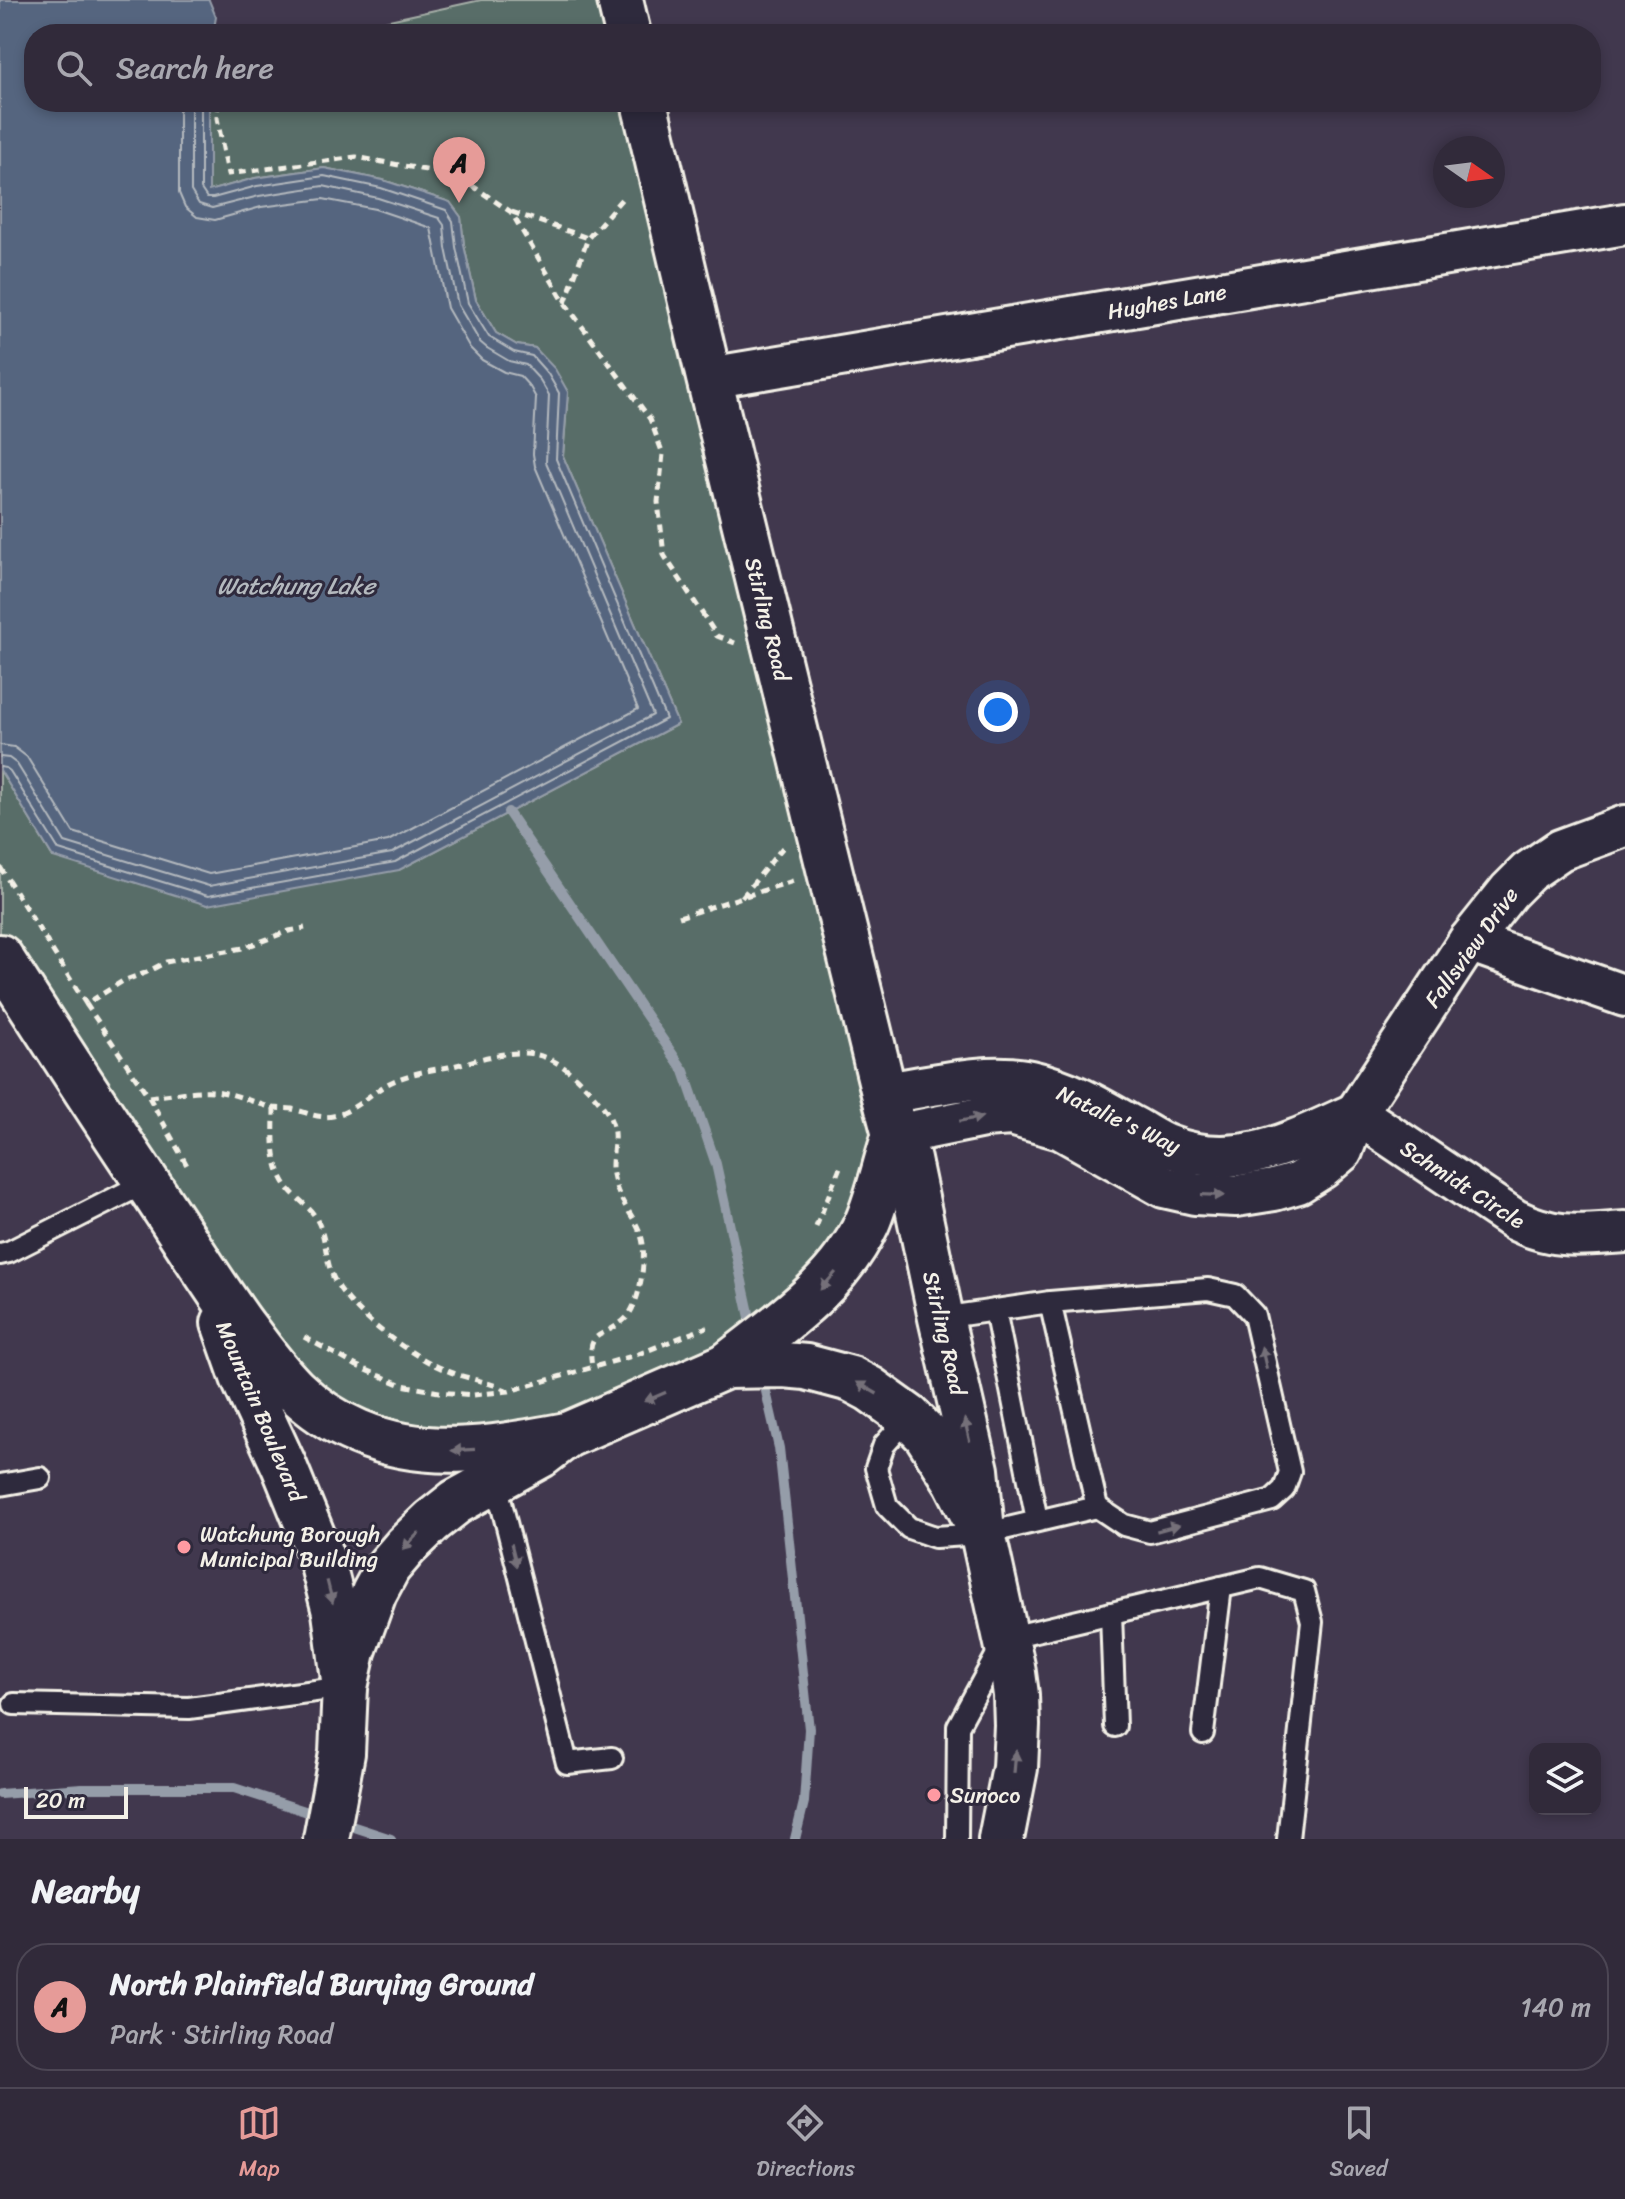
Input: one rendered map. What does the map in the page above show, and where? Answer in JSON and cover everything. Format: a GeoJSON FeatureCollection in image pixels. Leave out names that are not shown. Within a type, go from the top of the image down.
{"type":"FeatureCollection","features":[{"type":"Feature","properties":{"kind":"street"},"geometry":{"type":"LineString","coordinates":[[620,0],[626,24]]}},
{"type":"Feature","properties":{"kind":"street","name":"Stirling Road"},"geometry":{"type":"LineString","coordinates":[[646,112],[884,1093],[895,1135],[908,1160],[976,1470],[983,1534]]}},
{"type":"Feature","properties":{"kind":"street","name":"Hughes Lane"},"geometry":{"type":"LineString","coordinates":[[709,378],[1625,224]]}},
{"type":"Feature","properties":{"kind":"street","name":"Fallsview Drive"},"geometry":{"type":"LineString","coordinates":[[1356,1113],[1469,941],[1509,891],[1528,872],[1560,850],[1625,826]]}},
{"type":"Feature","properties":{"kind":"street"},"geometry":{"type":"LineString","coordinates":[[1469,941],[1625,996]]}},
{"type":"Feature","properties":{"kind":"street","name":"Mountain Boulevard"},"geometry":{"type":"LineString","coordinates":[[0,957],[206,1276],[289,1386],[311,1406],[361,1433],[420,1449],[478,1450],[567,1435]]}},
{"type":"Feature","properties":{"kind":"street","name":"Natalie's Way"},"geometry":{"type":"LineString","coordinates":[[884,1093],[1006,1077],[1032,1081],[1084,1099],[1167,1146],[1197,1154],[1226,1156],[1274,1149],[1356,1113]]}},
{"type":"Feature","properties":{"kind":"street","name":"Natalie's Way"},"geometry":{"type":"LineString","coordinates":[[895,1135],[984,1117],[1011,1115],[1061,1129],[1164,1187],[1195,1194],[1236,1196],[1298,1183],[1322,1168],[1342,1151],[1356,1113]]}},
{"type":"Feature","properties":{"kind":"street","name":"Schmidt Circle"},"geometry":{"type":"LineString","coordinates":[[1356,1113],[1531,1228],[1570,1236],[1625,1232]]}},
{"type":"Feature","properties":{"kind":"street"},"geometry":{"type":"LineString","coordinates":[[326,1839],[340,1766],[345,1687],[353,1651],[374,1593],[388,1567],[432,1521],[456,1502],[541,1455],[567,1435],[726,1366],[814,1297],[836,1273],[856,1242],[874,1204],[895,1135]]}},
{"type":"Feature","properties":{"kind":"street"},"geometry":{"type":"LineString","coordinates":[[856,1242],[886,1234],[900,1235],[926,1249]]}},
{"type":"Feature","properties":{"kind":"street","name":"Mountain Boulevard"},"geometry":{"type":"LineString","coordinates":[[206,1276],[243,1377],[321,1557],[335,1612],[345,1687]]}},
{"type":"Feature","properties":{"kind":"street"},"geometry":{"type":"LineString","coordinates":[[726,1366],[806,1367],[851,1379],[909,1417],[926,1434],[956,1481],[983,1534],[1016,1695],[1015,1768],[1001,1839]]}},
{"type":"Feature","properties":{"kind":"street"},"geometry":{"type":"LineString","coordinates":[[297,1839],[340,1766]]}},
{"type":"Feature","properties":{"kind":"lane"},"geometry":{"type":"LineString","coordinates":[[0,1254],[147,1182]]}},
{"type":"Feature","properties":{"kind":"lane"},"geometry":{"type":"LineString","coordinates":[[941,1318],[1050,1302],[1208,1289],[1235,1295],[1254,1315],[1290,1472],[1284,1489],[1272,1500],[1150,1532],[1124,1525],[1097,1507],[1050,1302]]}},
{"type":"Feature","properties":{"kind":"lane"},"geometry":{"type":"LineString","coordinates":[[995,1310],[1037,1520]]}},
{"type":"Feature","properties":{"kind":"lane"},"geometry":{"type":"LineString","coordinates":[[909,1417],[884,1445],[876,1468],[887,1506],[909,1528],[935,1537],[983,1534],[1097,1507]]}},
{"type":"Feature","properties":{"kind":"lane"},"geometry":{"type":"LineString","coordinates":[[0,1485],[40,1478]]}},
{"type":"Feature","properties":{"kind":"lane"},"geometry":{"type":"LineString","coordinates":[[495,1479],[567,1763],[612,1758]]}},
{"type":"Feature","properties":{"kind":"lane"},"geometry":{"type":"LineString","coordinates":[[957,1839],[958,1726],[1006,1638],[1260,1578],[1304,1591],[1312,1622],[1288,1839]]}},
{"type":"Feature","properties":{"kind":"lane"},"geometry":{"type":"LineString","coordinates":[[1203,1733],[1221,1587]]}},
{"type":"Feature","properties":{"kind":"lane"},"geometry":{"type":"LineString","coordinates":[[1111,1613],[1115,1726]]}},
{"type":"Feature","properties":{"kind":"lane"},"geometry":{"type":"LineString","coordinates":[[14,1704],[189,1708],[345,1687]]}},
{"type":"Feature","properties":{"kind":"path"},"geometry":{"type":"LineString","coordinates":[[217,112],[228,174],[356,157],[458,176],[511,212],[588,238]]}},
{"type":"Feature","properties":{"kind":"path"},"geometry":{"type":"LineString","coordinates":[[565,303],[588,238],[657,157]]}},
{"type":"Feature","properties":{"kind":"path"},"geometry":{"type":"LineString","coordinates":[[511,212],[565,303],[650,419],[663,454],[658,502],[664,555],[717,636],[739,645]]}},
{"type":"Feature","properties":{"kind":"path"},"geometry":{"type":"LineString","coordinates":[[741,897],[790,838]]}},
{"type":"Feature","properties":{"kind":"path"},"geometry":{"type":"LineString","coordinates":[[0,867],[149,1097],[195,1179]]}},
{"type":"Feature","properties":{"kind":"path"},"geometry":{"type":"LineString","coordinates":[[679,917],[798,879]]}},
{"type":"Feature","properties":{"kind":"path"},"geometry":{"type":"LineString","coordinates":[[86,1004],[123,981],[166,962],[243,948],[305,928]]}},
{"type":"Feature","properties":{"kind":"path"},"geometry":{"type":"LineString","coordinates":[[149,1097],[218,1091],[320,1118],[351,1109],[381,1086],[398,1079],[480,1059],[525,1052],[557,1062],[576,1076],[600,1102],[612,1121],[615,1136],[612,1168],[617,1191],[639,1228],[643,1244],[638,1296],[632,1311],[624,1320],[593,1340],[589,1350],[592,1367]]}},
{"type":"Feature","properties":{"kind":"path"},"geometry":{"type":"LineString","coordinates":[[274,1108],[278,1167],[287,1187],[312,1211],[320,1225],[332,1277],[348,1301],[396,1341],[425,1360],[447,1371],[509,1391]]}},
{"type":"Feature","properties":{"kind":"path"},"geometry":{"type":"LineString","coordinates":[[814,1233],[843,1162]]}},
{"type":"Feature","properties":{"kind":"path"},"geometry":{"type":"LineString","coordinates":[[298,1335],[402,1385],[473,1395],[509,1391],[636,1355],[718,1323]]}},
{"type":"Feature","properties":{"kind":"green space"},"geometry":{"type":"Polygon","coordinates":[[[481,0],[620,0],[626,24],[371,24],[481,0]]]}},
{"type":"Feature","properties":{"kind":"green space"},"geometry":{"type":"Polygon","coordinates":[[[209,112],[646,112],[895,1135],[874,1204],[726,1366],[510,1445],[333,1420],[0,957],[0,770],[53,857],[399,870],[678,724],[563,456],[568,392],[535,348],[517,345],[496,333],[476,300],[461,217],[450,202],[383,180],[324,168],[255,178],[209,191],[209,112]]]}},
{"type":"Feature","properties":{"kind":"water","name":"Watchung Lake"},"geometry":{"type":"Polygon","coordinates":[[[0,0],[209,0],[216,17],[215,24],[24,24],[24,112],[209,112],[209,191],[255,178],[324,168],[383,180],[450,202],[461,217],[476,300],[496,333],[517,345],[535,348],[555,369],[568,392],[563,456],[678,724],[399,870],[207,905],[53,857],[0,770],[0,0]]]}},
{"type":"Feature","properties":{"kind":"waterway"},"geometry":{"type":"LineString","coordinates":[[508,812],[684,1071],[716,1164],[753,1331]]}},
{"type":"Feature","properties":{"kind":"waterway"},"geometry":{"type":"LineString","coordinates":[[762,1374],[779,1448],[809,1729],[804,1802],[795,1839]]}},
{"type":"Feature","properties":{"kind":"waterway"},"geometry":{"type":"LineString","coordinates":[[0,1794],[82,1788],[234,1788],[320,1816]]}},
{"type":"Feature","properties":{"kind":"waterway"},"geometry":{"type":"LineString","coordinates":[[339,1822],[391,1839]]}},
{"type":"Feature","properties":{"kind":"place","name":"North Plainfield Burying Ground"},"geometry":{"type":"Point","coordinates":[459,203]}},
{"type":"Feature","properties":{"kind":"place","name":"Watchung Borough Municipal Building"},"geometry":{"type":"Point","coordinates":[184,1547]}},
{"type":"Feature","properties":{"kind":"place","name":"Sunoco"},"geometry":{"type":"Point","coordinates":[934,1795]}}]}
